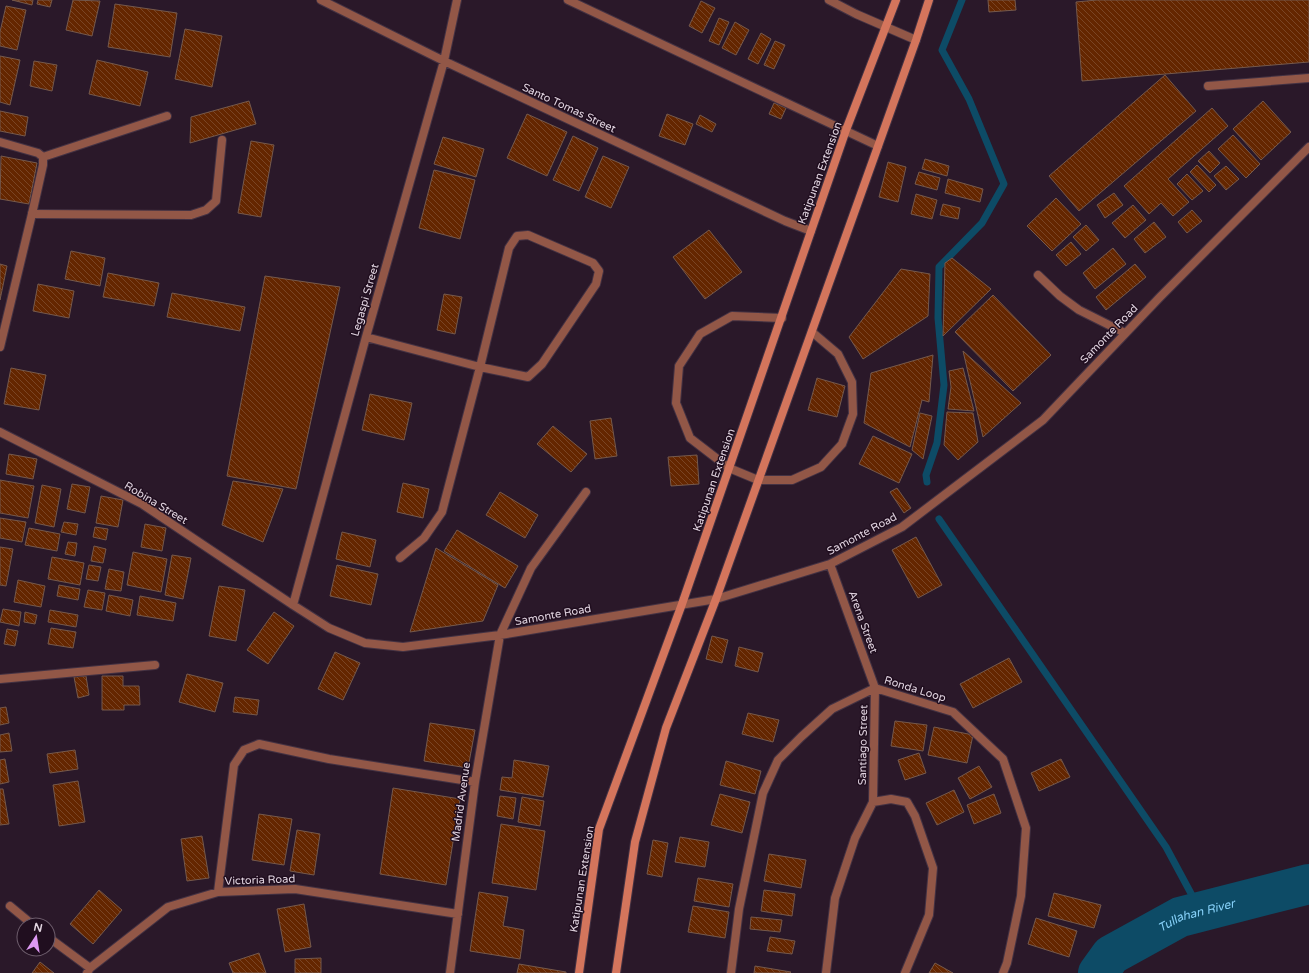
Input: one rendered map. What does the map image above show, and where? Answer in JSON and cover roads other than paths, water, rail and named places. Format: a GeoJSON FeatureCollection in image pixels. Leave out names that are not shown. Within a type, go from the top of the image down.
{"type":"FeatureCollection","features":[{"type":"Feature","properties":{"kind":"main road","name":"Katipunan Extension"},"geometry":{"type":"LineString","coordinates":[[580,973],[599,829],[682,604],[846,130],[896,0]]}},
{"type":"Feature","properties":{"kind":"main road"},"geometry":{"type":"LineString","coordinates":[[616,973],[635,842],[666,728],[716,599],[929,0]]}},
{"type":"Feature","properties":{"kind":"street","name":"Santo Tomas Street"},"geometry":{"type":"LineString","coordinates":[[321,0],[444,61],[785,221],[811,231]]}},
{"type":"Feature","properties":{"kind":"street","name":"Legaspi Street"},"geometry":{"type":"LineString","coordinates":[[293,605],[366,337],[444,61],[457,0]]}},
{"type":"Feature","properties":{"kind":"street"},"geometry":{"type":"LineString","coordinates":[[568,0],[878,146]]}},
{"type":"Feature","properties":{"kind":"street"},"geometry":{"type":"LineString","coordinates":[[829,0],[856,14],[916,40]]}},
{"type":"Feature","properties":{"kind":"street"},"geometry":{"type":"LineString","coordinates":[[1208,86],[1309,78]]}},
{"type":"Feature","properties":{"kind":"street"},"geometry":{"type":"LineString","coordinates":[[43,157],[167,116]]}},
{"type":"Feature","properties":{"kind":"street"},"geometry":{"type":"LineString","coordinates":[[32,214],[191,215],[206,210],[216,201],[222,140]]}},
{"type":"Feature","properties":{"kind":"street"},"geometry":{"type":"LineString","coordinates":[[0,142],[38,152],[43,157],[43,166],[0,347]]}},
{"type":"Feature","properties":{"kind":"street","name":"Samonte Road"},"geometry":{"type":"LineString","coordinates":[[293,605],[329,628],[365,643],[403,647],[500,635],[716,599],[830,564],[902,527],[1043,420],[1125,333],[1309,147]]}},
{"type":"Feature","properties":{"kind":"street"},"geometry":{"type":"LineString","coordinates":[[366,337],[480,367],[528,377],[542,364],[596,284],[599,271],[593,262],[528,235],[517,236],[509,248],[480,367],[442,512],[424,538],[400,558]]}},
{"type":"Feature","properties":{"kind":"street"},"geometry":{"type":"LineString","coordinates":[[1038,275],[1060,296],[1079,310],[1125,333]]}},
{"type":"Feature","properties":{"kind":"street"},"geometry":{"type":"LineString","coordinates":[[782,318],[732,316],[700,334],[680,366],[676,403],[690,438],[729,468],[758,480],[792,480],[821,467],[842,444],[853,414],[852,382],[838,354],[812,332]]}},
{"type":"Feature","properties":{"kind":"street","name":"Robina Street"},"geometry":{"type":"LineString","coordinates":[[0,432],[142,504],[293,605]]}},
{"type":"Feature","properties":{"kind":"street","name":"Madrid Avenue"},"geometry":{"type":"LineString","coordinates":[[450,973],[474,782],[500,635],[531,568],[586,492]]}},
{"type":"Feature","properties":{"kind":"street","name":"Arena Street"},"geometry":{"type":"LineString","coordinates":[[830,564],[875,688]]}},
{"type":"Feature","properties":{"kind":"street"},"geometry":{"type":"LineString","coordinates":[[0,679],[155,665]]}},
{"type":"Feature","properties":{"kind":"street","name":"Santiago Street"},"geometry":{"type":"LineString","coordinates":[[826,973],[835,898],[855,838],[873,802],[875,688]]}},
{"type":"Feature","properties":{"kind":"street","name":"Ronda Loop"},"geometry":{"type":"LineString","coordinates":[[731,973],[739,909],[763,793],[778,760],[832,709],[875,688],[953,712],[1003,759],[1026,828],[1021,896],[1007,963],[1003,973]]}},
{"type":"Feature","properties":{"kind":"street"},"geometry":{"type":"LineString","coordinates":[[218,892],[234,766],[244,750],[259,744],[329,759],[474,782]]}},
{"type":"Feature","properties":{"kind":"street"},"geometry":{"type":"LineString","coordinates":[[873,802],[890,799],[907,802],[915,816],[933,868],[929,915],[906,973]]}},
{"type":"Feature","properties":{"kind":"street","name":"Victoria Road"},"geometry":{"type":"LineString","coordinates":[[88,970],[168,907],[218,892],[295,889],[458,914]]}},
{"type":"Feature","properties":{"kind":"street"},"geometry":{"type":"LineString","coordinates":[[10,906],[23,917]]}},
{"type":"Feature","properties":{"kind":"street"},"geometry":{"type":"LineString","coordinates":[[56,944],[88,970]]}},
{"type":"Feature","properties":{"kind":"waterway"},"geometry":{"type":"LineString","coordinates":[[927,482],[926,475],[937,443],[944,385],[938,318],[939,267],[982,223],[1004,184],[969,99],[942,50],[962,0]]}},
{"type":"Feature","properties":{"kind":"waterway"},"geometry":{"type":"LineString","coordinates":[[939,519],[1166,847],[1201,912]]}},
{"type":"Feature","properties":{"kind":"waterway","name":"Tullahan River"},"geometry":{"type":"LineString","coordinates":[[1098,973],[1111,955],[1180,917],[1309,884]]}}]}
